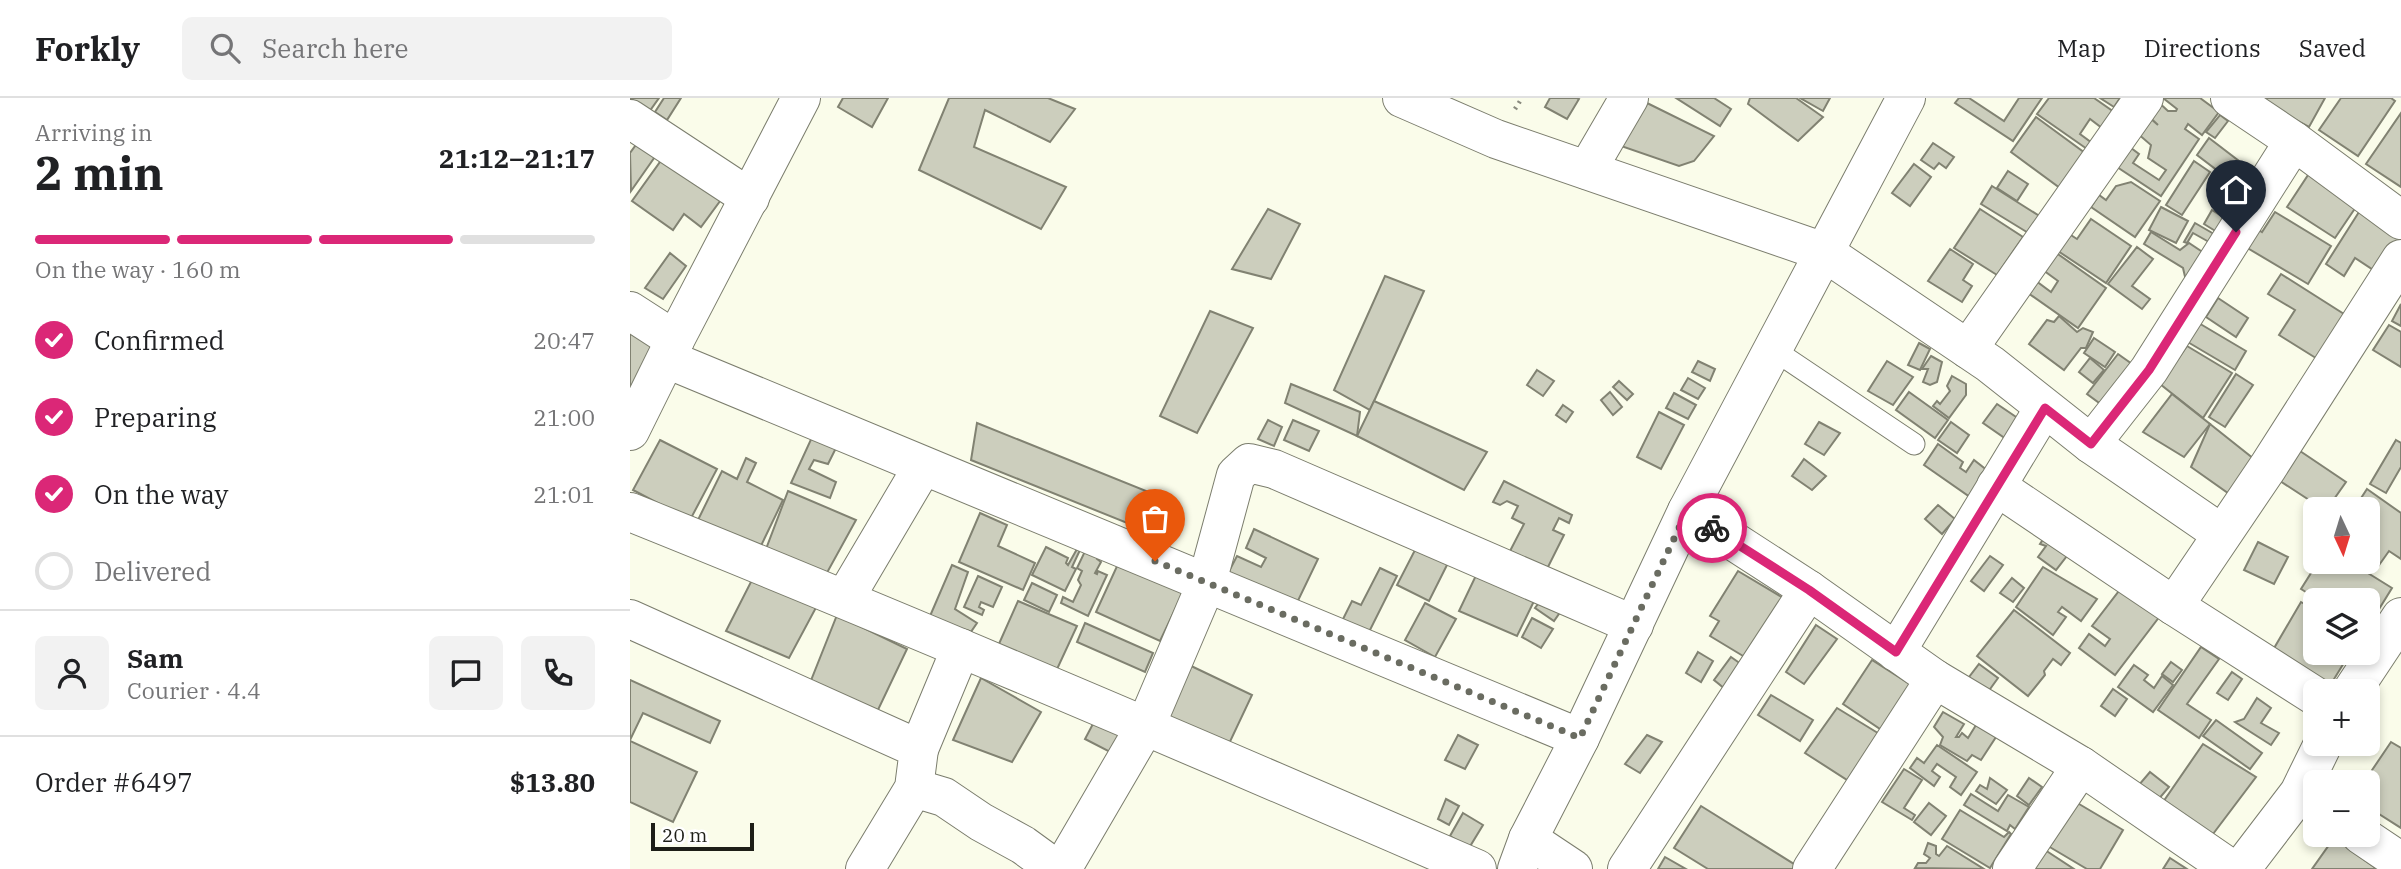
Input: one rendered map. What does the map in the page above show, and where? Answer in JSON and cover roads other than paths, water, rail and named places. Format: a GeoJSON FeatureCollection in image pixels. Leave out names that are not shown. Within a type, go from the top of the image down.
{"type":"FeatureCollection","features":[{"type":"Feature","properties":{"kind":"street"},"geometry":{"type":"LineString","coordinates":[[630,431],[801,98]]}},
{"type":"Feature","properties":{"kind":"street"},"geometry":{"type":"LineString","coordinates":[[1402,98],[1496,139],[1824,253],[1990,364],[2091,444],[2222,534]]}},
{"type":"Feature","properties":{"kind":"street"},"geometry":{"type":"LineString","coordinates":[[1587,170],[1629,98]]}},
{"type":"Feature","properties":{"kind":"street"},"geometry":{"type":"LineString","coordinates":[[1573,869],[1522,854],[1687,511],[1906,98]]}},
{"type":"Feature","properties":{"kind":"street"},"geometry":{"type":"LineString","coordinates":[[1968,349],[2144,98]]}},
{"type":"Feature","properties":{"kind":"street"},"geometry":{"type":"LineString","coordinates":[[2230,98],[2294,141],[2401,220]]}},
{"type":"Feature","properties":{"kind":"street"},"geometry":{"type":"LineString","coordinates":[[630,119],[750,198]]}},
{"type":"Feature","properties":{"kind":"street"},"geometry":{"type":"LineString","coordinates":[[2091,444],[2149,370],[2294,141]]}},
{"type":"Feature","properties":{"kind":"street"},"geometry":{"type":"LineString","coordinates":[[2174,606],[2401,259]]}},
{"type":"Feature","properties":{"kind":"street"},"geometry":{"type":"LineString","coordinates":[[630,311],[671,350],[923,466],[1580,738]]}},
{"type":"Feature","properties":{"kind":"street"},"geometry":{"type":"LineString","coordinates":[[1896,652],[2045,408]]}},
{"type":"Feature","properties":{"kind":"street"},"geometry":{"type":"LineString","coordinates":[[1062,869],[1146,725],[1207,582],[1236,475],[1249,463],[1274,468],[1633,625]]}},
{"type":"Feature","properties":{"kind":"street"},"geometry":{"type":"LineString","coordinates":[[845,598],[923,466]]}},
{"type":"Feature","properties":{"kind":"street"},"geometry":{"type":"LineString","coordinates":[[1996,486],[2174,606],[2303,688]]}},
{"type":"Feature","properties":{"kind":"street"},"geometry":{"type":"LineString","coordinates":[[1687,511],[1809,590],[1935,679],[2081,766],[2231,869]]}},
{"type":"Feature","properties":{"kind":"street"},"geometry":{"type":"LineString","coordinates":[[630,512],[845,598],[1477,869]]}},
{"type":"Feature","properties":{"kind":"street"},"geometry":{"type":"LineString","coordinates":[[1627,869],[1809,590]]}},
{"type":"Feature","properties":{"kind":"street"},"geometry":{"type":"LineString","coordinates":[[630,620],[919,749]]}},
{"type":"Feature","properties":{"kind":"street"},"geometry":{"type":"LineString","coordinates":[[2361,679],[2397,630]]}},
{"type":"Feature","properties":{"kind":"street"},"geometry":{"type":"LineString","coordinates":[[865,869],[914,788],[919,749],[961,649]]}},
{"type":"Feature","properties":{"kind":"street"},"geometry":{"type":"LineString","coordinates":[[1812,869],[1935,679]]}},
{"type":"Feature","properties":{"kind":"street"},"geometry":{"type":"LineString","coordinates":[[2012,869],[2081,766]]}},
{"type":"Feature","properties":{"kind":"street"},"geometry":{"type":"LineString","coordinates":[[914,788],[944,797],[981,822],[1023,845],[1056,869]]}},
{"type":"Feature","properties":{"kind":"street"},"geometry":{"type":"LineString","coordinates":[[2241,869],[2303,802]]}},
{"type":"Feature","properties":{"kind":"street"},"geometry":{"type":"LineString","coordinates":[[2379,847],[2401,862]]}},
{"type":"Feature","properties":{"kind":"lane"},"geometry":{"type":"LineString","coordinates":[[1774,351],[1914,444]]}}]}
